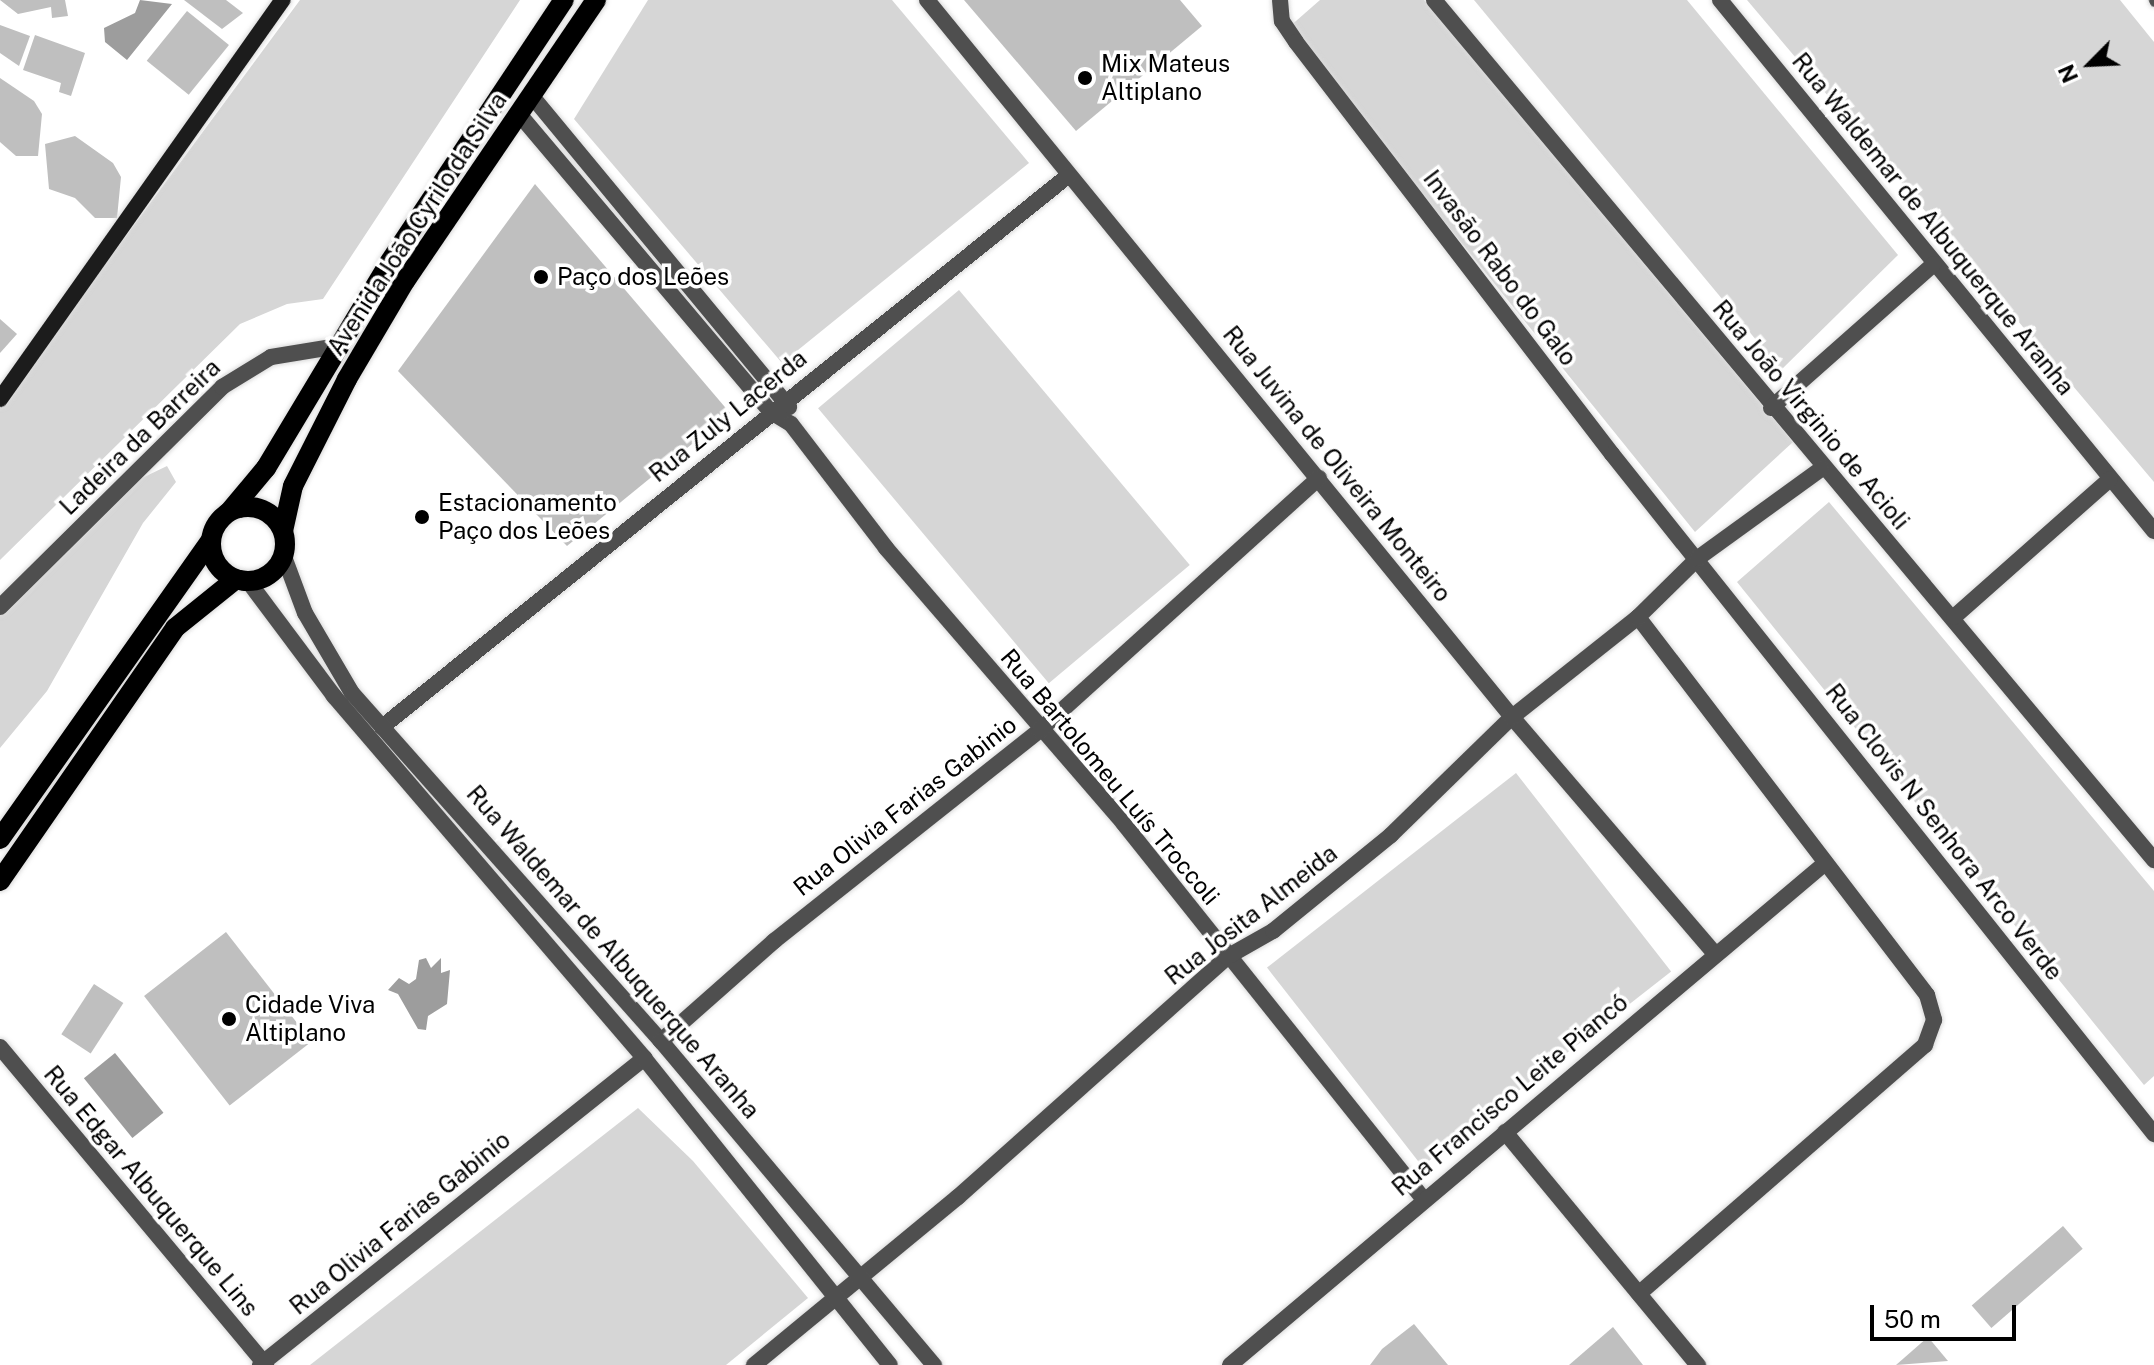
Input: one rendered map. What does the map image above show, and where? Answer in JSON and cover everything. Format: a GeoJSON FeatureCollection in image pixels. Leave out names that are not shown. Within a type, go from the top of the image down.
{"type":"FeatureCollection","features":[{"type":"Feature","properties":{"kind":"main road"},"geometry":{"type":"LineString","coordinates":[[0,399],[283,0]]}},
{"type":"Feature","properties":{"kind":"main road","name":"Avenida João Cyrilo da Silva"},"geometry":{"type":"LineString","coordinates":[[230,511],[266,468],[338,346],[564,0]]}},
{"type":"Feature","properties":{"kind":"main road","name":"Avenida João Cyrilo da Silva"},"geometry":{"type":"LineString","coordinates":[[283,531],[293,486],[347,379],[596,0]]}},
{"type":"Feature","properties":{"kind":"main road"},"geometry":{"type":"LineString","coordinates":[[0,839],[230,511],[255,507],[283,531],[283,554],[270,574],[242,580],[175,628],[0,881]]}},
{"type":"Feature","properties":{"kind":"main road"},"geometry":{"type":"LineString","coordinates":[[211,540],[217,564],[242,580]]}},
{"type":"Feature","properties":{"kind":"street","name":"Invasão Rabo do Galo"},"geometry":{"type":"LineString","coordinates":[[1280,0],[1282,21],[1296,42],[1698,558]]}},
{"type":"Feature","properties":{"kind":"street","name":"Rua João Virginio de Acioli"},"geometry":{"type":"LineString","coordinates":[[1434,0],[1821,469],[1954,617],[2154,860]]}},
{"type":"Feature","properties":{"kind":"street","name":"Rua Waldemar de Albuquerque Aranha"},"geometry":{"type":"LineString","coordinates":[[1720,0],[2154,531]]}},
{"type":"Feature","properties":{"kind":"street","name":"Rua Juvina de Oliveira Monteiro"},"geometry":{"type":"LineString","coordinates":[[936,3],[1069,175],[1512,717],[1714,953]]}},
{"type":"Feature","properties":{"kind":"street"},"geometry":{"type":"LineString","coordinates":[[531,95],[788,398],[791,424]]}},
{"type":"Feature","properties":{"kind":"street","name":"Rua Bartolomeu Luís Troccoli"},"geometry":{"type":"LineString","coordinates":[[519,114],[771,412],[791,424],[886,548],[1124,824],[1227,957],[1423,1198]]}},
{"type":"Feature","properties":{"kind":"street","name":"Rua Zuly Lacerda"},"geometry":{"type":"LineString","coordinates":[[382,727],[1069,175]]}},
{"type":"Feature","properties":{"kind":"street"},"geometry":{"type":"LineString","coordinates":[[1771,408],[1934,264]]}},
{"type":"Feature","properties":{"kind":"street","name":"Ladeira da Barreira"},"geometry":{"type":"LineString","coordinates":[[0,607],[222,387],[271,357],[338,346]]}},
{"type":"Feature","properties":{"kind":"street","name":"Rua Josita Almeida"},"geometry":{"type":"LineString","coordinates":[[754,1365],[836,1300],[1227,957],[1273,931],[1391,835],[1512,717],[1638,617],[1698,558],[1821,469]]}},
{"type":"Feature","properties":{"kind":"street","name":"Rua Olivia Farias Gabinio"},"geometry":{"type":"LineString","coordinates":[[661,1041],[774,941],[1040,730],[1319,478]]}},
{"type":"Feature","properties":{"kind":"street"},"geometry":{"type":"LineString","coordinates":[[1954,617],[2110,479]]}},
{"type":"Feature","properties":{"kind":"street","name":"Rua Waldemar de Albuquerque Aranha"},"geometry":{"type":"LineString","coordinates":[[283,554],[326,654],[382,727],[661,1041],[863,1275],[934,1365]]}},
{"type":"Feature","properties":{"kind":"street","name":"Rua Clovis N Senhora Arco Verde"},"geometry":{"type":"LineString","coordinates":[[1698,558],[2154,1134]]}},
{"type":"Feature","properties":{"kind":"street"},"geometry":{"type":"LineString","coordinates":[[242,580],[334,696],[644,1058],[890,1365]]}},
{"type":"Feature","properties":{"kind":"street"},"geometry":{"type":"LineString","coordinates":[[1638,617],[1823,865],[1927,995],[1932,1033],[1639,1294]]}},
{"type":"Feature","properties":{"kind":"street","name":"Rua Francisco Leite Piancó"},"geometry":{"type":"LineString","coordinates":[[1230,1365],[1423,1198],[1823,865]]}},
{"type":"Feature","properties":{"kind":"street","name":"Rua Edgar Albuquerque Lins"},"geometry":{"type":"LineString","coordinates":[[0,1047],[263,1364]]}},
{"type":"Feature","properties":{"kind":"street","name":"Rua Olivia Farias Gabinio"},"geometry":{"type":"LineString","coordinates":[[263,1364],[644,1058]]}},
{"type":"Feature","properties":{"kind":"street"},"geometry":{"type":"LineString","coordinates":[[1505,1132],[1698,1365]]}},
{"type":"Feature","properties":{"kind":"shaded area"},"geometry":{"type":"Polygon","coordinates":[[[140,0],[172,4],[127,60],[105,42],[104,28],[135,13],[140,0]]]}},
{"type":"Feature","properties":{"kind":"shaded area"},"geometry":{"type":"Polygon","coordinates":[[[300,0],[520,0],[323,299],[287,304],[240,324],[0,560],[0,407],[300,0]]]}},
{"type":"Feature","properties":{"kind":"shaded area"},"geometry":{"type":"Polygon","coordinates":[[[648,0],[892,0],[1029,163],[782,363],[574,119],[648,0]]]}},
{"type":"Feature","properties":{"kind":"shaded area"},"geometry":{"type":"Polygon","coordinates":[[[1320,0],[1424,0],[1793,442],[1695,532],[1288,28],[1320,0]]]}},
{"type":"Feature","properties":{"kind":"shaded area"},"geometry":{"type":"Polygon","coordinates":[[[1474,0],[1687,0],[1898,255],[1781,370],[1474,0]]]}},
{"type":"Feature","properties":{"kind":"shaded area"},"geometry":{"type":"Polygon","coordinates":[[[1747,0],[2120,0],[2154,42],[2154,482],[1747,0]]]}},
{"type":"Feature","properties":{"kind":"shaded area"},"geometry":{"type":"Polygon","coordinates":[[[959,290],[1190,565],[1049,683],[818,408],[959,290]]]}},
{"type":"Feature","properties":{"kind":"shaded area"},"geometry":{"type":"Polygon","coordinates":[[[167,466],[176,482],[143,523],[47,691],[0,748],[0,615],[117,490],[167,466]]]}},
{"type":"Feature","properties":{"kind":"shaded area"},"geometry":{"type":"Polygon","coordinates":[[[1829,502],[2154,891],[2154,1076],[2144,1085],[1737,582],[1829,502]]]}},
{"type":"Feature","properties":{"kind":"shaded area"},"geometry":{"type":"Polygon","coordinates":[[[1516,773],[1671,972],[1422,1166],[1267,968],[1516,773]]]}},
{"type":"Feature","properties":{"kind":"shaded area"},"geometry":{"type":"Polygon","coordinates":[[[426,958],[431,968],[441,958],[441,973],[450,970],[447,1004],[428,1016],[426,1030],[418,1029],[398,994],[388,990],[399,978],[409,984],[416,979],[419,960],[426,958]]]}},
{"type":"Feature","properties":{"kind":"shaded area"},"geometry":{"type":"Polygon","coordinates":[[[115,1053],[163,1113],[132,1138],[84,1078],[115,1053]]]}},
{"type":"Feature","properties":{"kind":"shaded area"},"geometry":{"type":"Polygon","coordinates":[[[638,1108],[693,1161],[808,1298],[726,1365],[310,1365],[638,1108]]]}},
{"type":"Feature","properties":{"kind":"building"},"geometry":{"type":"Polygon","coordinates":[[[0,0],[65,0],[68,16],[52,18],[51,7],[18,14],[0,0]]]}},
{"type":"Feature","properties":{"kind":"building"},"geometry":{"type":"Polygon","coordinates":[[[184,0],[226,0],[243,13],[222,29],[184,0]]]}},
{"type":"Feature","properties":{"kind":"building","name":"Mix Mateus Altiplano"},"geometry":{"type":"Polygon","coordinates":[[[964,0],[1180,0],[1202,26],[1076,131],[964,0]]]}},
{"type":"Feature","properties":{"kind":"building"},"geometry":{"type":"Polygon","coordinates":[[[187,11],[229,45],[189,95],[147,61],[187,11]]]}},
{"type":"Feature","properties":{"kind":"building"},"geometry":{"type":"Polygon","coordinates":[[[0,25],[30,36],[19,66],[0,53],[0,25]]]}},
{"type":"Feature","properties":{"kind":"building"},"geometry":{"type":"Polygon","coordinates":[[[35,35],[85,53],[71,96],[59,92],[61,83],[23,70],[35,35]]]}},
{"type":"Feature","properties":{"kind":"building"},"geometry":{"type":"Polygon","coordinates":[[[0,78],[34,101],[42,114],[38,156],[16,156],[0,142],[0,78]]]}},
{"type":"Feature","properties":{"kind":"building"},"geometry":{"type":"Polygon","coordinates":[[[75,136],[113,163],[121,177],[117,218],[95,218],[75,198],[49,189],[45,144],[75,136]]]}},
{"type":"Feature","properties":{"kind":"building","name":"Paço dos Leões"},"geometry":{"type":"Polygon","coordinates":[[[535,184],[730,413],[567,546],[398,371],[535,184]]]}},
{"type":"Feature","properties":{"kind":"building"},"geometry":{"type":"Polygon","coordinates":[[[0,319],[17,334],[0,353],[0,319]]]}},
{"type":"Feature","properties":{"kind":"building","name":"Cidade Viva Altiplano"},"geometry":{"type":"Polygon","coordinates":[[[226,932],[312,1042],[230,1106],[144,996],[226,932]]]}},
{"type":"Feature","properties":{"kind":"building"},"geometry":{"type":"Polygon","coordinates":[[[94,984],[123,1003],[91,1053],[61,1034],[94,984]]]}},
{"type":"Feature","properties":{"kind":"building"},"geometry":{"type":"Polygon","coordinates":[[[2063,1226],[2083,1249],[1991,1328],[1972,1305],[2063,1226]]]}},
{"type":"Feature","properties":{"kind":"building"},"geometry":{"type":"Polygon","coordinates":[[[1414,1324],[1448,1365],[1370,1365],[1382,1349],[1414,1324]]]}},
{"type":"Feature","properties":{"kind":"building"},"geometry":{"type":"Polygon","coordinates":[[[1613,1327],[1643,1365],[1569,1365],[1613,1327]]]}},
{"type":"Feature","properties":{"kind":"building"},"geometry":{"type":"Polygon","coordinates":[[[1928,1337],[1948,1361],[1896,1365],[1928,1337]]]}},
{"type":"Feature","properties":{"kind":"place","name":"Mix Mateus Altiplano"},"geometry":{"type":"Point","coordinates":[1085,78]}},
{"type":"Feature","properties":{"kind":"place","name":"Paço dos Leões"},"geometry":{"type":"Point","coordinates":[541,277]}},
{"type":"Feature","properties":{"kind":"place","name":"Estacionamento Paço dos Leões"},"geometry":{"type":"Point","coordinates":[422,517]}},
{"type":"Feature","properties":{"kind":"place","name":"Cidade Viva Altiplano"},"geometry":{"type":"Point","coordinates":[229,1019]}}]}
